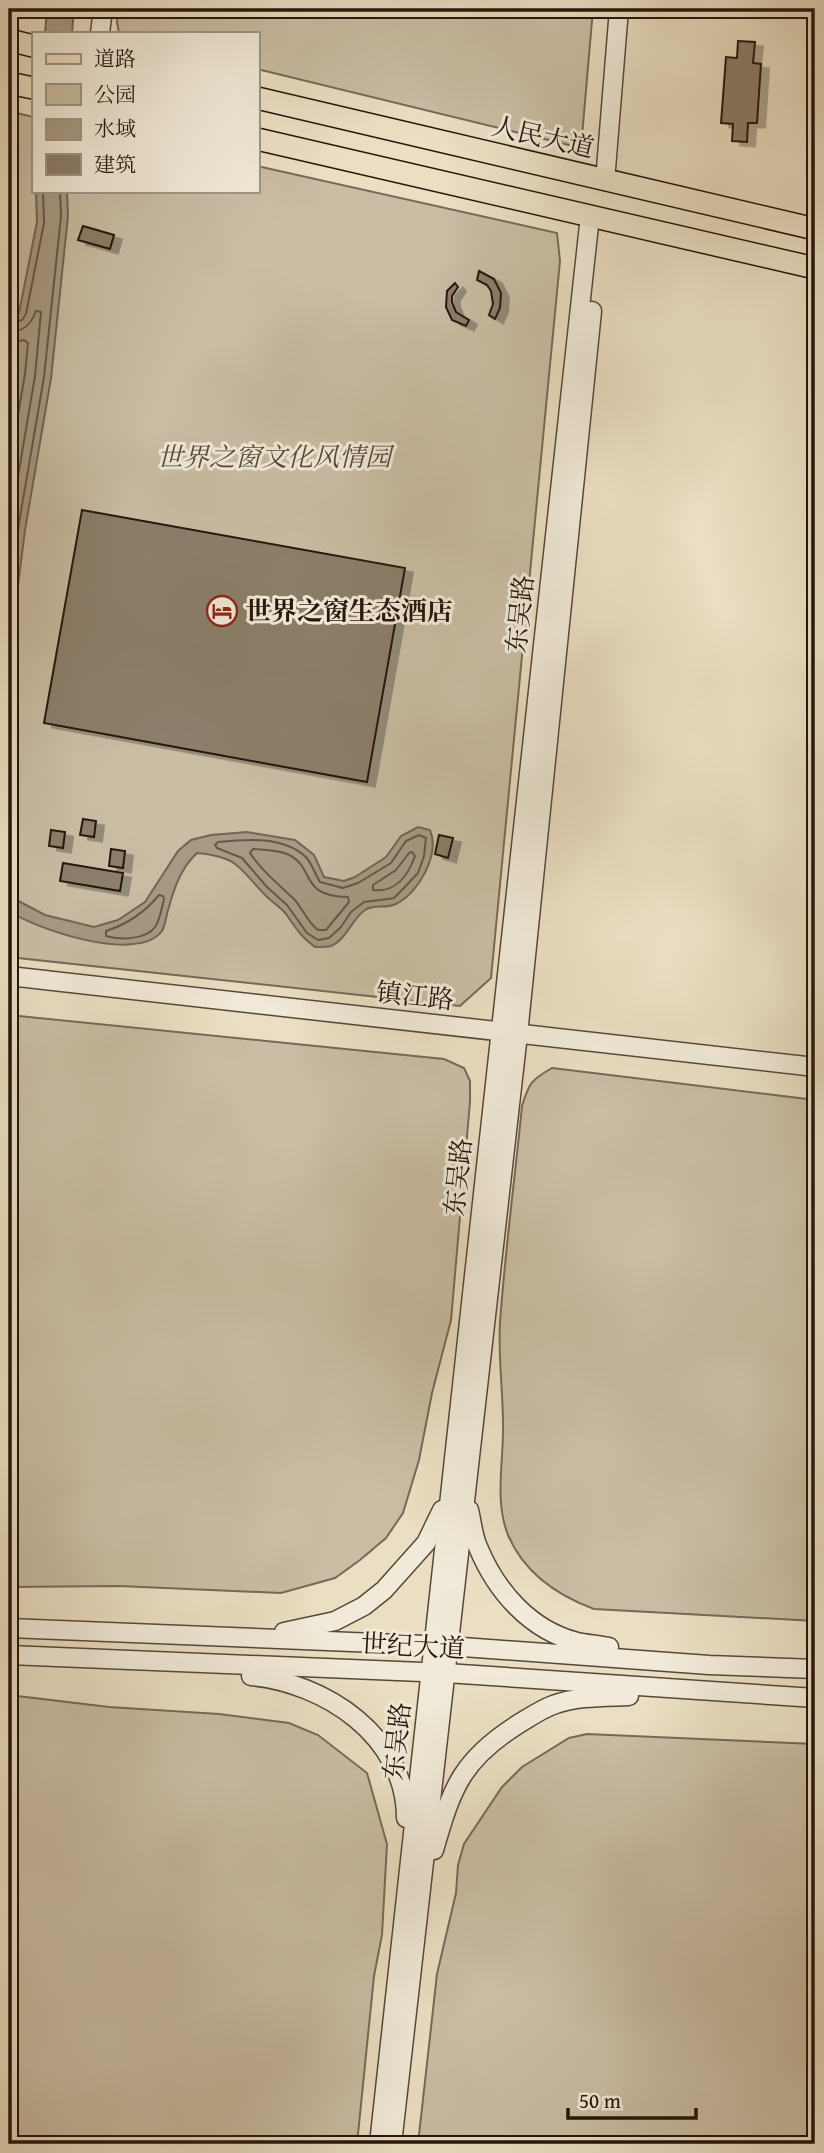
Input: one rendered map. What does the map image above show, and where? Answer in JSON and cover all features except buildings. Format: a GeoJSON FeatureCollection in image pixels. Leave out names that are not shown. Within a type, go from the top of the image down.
{"type":"FeatureCollection","features":[{"type":"Feature","properties":{"kind":"main road"},"geometry":{"type":"LineString","coordinates":[[9,40],[32,46]]}},
{"type":"Feature","properties":{"kind":"main road"},"geometry":{"type":"LineString","coordinates":[[9,83],[32,88]]}},
{"type":"Feature","properties":{"kind":"main road","name":"人民大道"},"geometry":{"type":"LineString","coordinates":[[259,99],[815,229]]}},
{"type":"Feature","properties":{"kind":"main road"},"geometry":{"type":"LineString","coordinates":[[259,139],[815,268]]}},
{"type":"Feature","properties":{"kind":"street"},"geometry":{"type":"LineString","coordinates":[[100,32],[103,9]]}},
{"type":"Feature","properties":{"kind":"street"},"geometry":{"type":"LineString","coordinates":[[110,32],[113,9]]}},
{"type":"Feature","properties":{"kind":"street"},"geometry":{"type":"LineString","coordinates":[[605,181],[620,9]]}},
{"type":"Feature","properties":{"kind":"street","name":"东吴路"},"geometry":{"type":"LineString","coordinates":[[379,2144],[413,1897],[596,218]]}},
{"type":"Feature","properties":{"kind":"street","name":"镇江路"},"geometry":{"type":"LineString","coordinates":[[9,976],[815,1067]]}},
{"type":"Feature","properties":{"kind":"street"},"geometry":{"type":"LineString","coordinates":[[240,1638],[303,1629],[335,1620],[364,1606],[384,1590],[426,1543],[458,1495]]}},
{"type":"Feature","properties":{"kind":"street"},"geometry":{"type":"LineString","coordinates":[[458,1495],[477,1546],[492,1575],[515,1606],[530,1620],[576,1642],[709,1665]]}},
{"type":"Feature","properties":{"kind":"street","name":"世纪大道"},"geometry":{"type":"LineString","coordinates":[[9,1628],[441,1645],[709,1665],[815,1669]]}},
{"type":"Feature","properties":{"kind":"street","name":"世纪大道"},"geometry":{"type":"LineString","coordinates":[[9,1655],[438,1673],[815,1698]]}},
{"type":"Feature","properties":{"kind":"street"},"geometry":{"type":"LineString","coordinates":[[87,1659],[269,1677],[309,1689],[336,1703],[357,1719],[380,1743],[397,1773],[406,1800],[413,1897]]}},
{"type":"Feature","properties":{"kind":"street"},"geometry":{"type":"LineString","coordinates":[[413,1897],[448,1803],[464,1773],[478,1754],[500,1736],[552,1705],[579,1699],[704,1692]]}},
{"type":"Feature","properties":{"kind":"street","name":"东吴路"},"geometry":{"type":"LineString","coordinates":[[392,2144],[413,1897]]}},
{"type":"Feature","properties":{"kind":"green space"},"geometry":{"type":"Polygon","coordinates":[[[118,9],[593,9],[581,148],[259,69],[259,32],[119,32],[118,9]]]}},
{"type":"Feature","properties":{"kind":"green space","name":"世界之窗文化风情园"},"geometry":{"type":"Polygon","coordinates":[[[9,111],[32,117],[32,192],[259,192],[259,166],[557,233],[560,261],[491,978],[460,1006],[9,957],[9,111]]]}},
{"type":"Feature","properties":{"kind":"green space"},"geometry":{"type":"Polygon","coordinates":[[[9,1015],[444,1059],[464,1068],[470,1081],[470,1102],[451,1320],[432,1393],[419,1460],[403,1513],[386,1538],[335,1578],[281,1593],[119,1586],[9,1587],[9,1015]]]}},
{"type":"Feature","properties":{"kind":"green space"},"geometry":{"type":"Polygon","coordinates":[[[552,1068],[815,1100],[815,1621],[594,1609],[567,1597],[543,1581],[523,1561],[508,1535],[501,1508],[503,1424],[500,1336],[505,1269],[522,1106],[532,1083],[552,1068]]]}},
{"type":"Feature","properties":{"kind":"green space"},"geometry":{"type":"Polygon","coordinates":[[[9,1695],[289,1723],[318,1735],[367,1773],[387,1844],[382,1935],[374,1976],[357,2144],[9,2144],[9,1695]]]}},
{"type":"Feature","properties":{"kind":"green space"},"geometry":{"type":"Polygon","coordinates":[[[587,1734],[815,1744],[815,2144],[418,2144],[437,1974],[456,1893],[458,1865],[464,1844],[502,1787],[522,1767],[569,1738],[587,1734]]]}},
{"type":"Feature","properties":{"kind":"water"},"geometry":{"type":"Polygon","coordinates":[[[47,9],[74,9],[72,32],[45,32],[47,9]]]}},
{"type":"Feature","properties":{"kind":"water"},"geometry":{"type":"Polygon","coordinates":[[[36,192],[67,192],[68,216],[51,378],[25,530],[9,656],[9,318],[19,313],[37,222],[36,192]]]}},
{"type":"Feature","properties":{"kind":"water"},"geometry":{"type":"Polygon","coordinates":[[[418,827],[430,830],[432,840],[430,861],[420,882],[396,904],[365,910],[341,939],[331,946],[315,947],[310,943],[284,911],[237,865],[222,857],[197,853],[178,880],[162,931],[149,940],[131,944],[110,944],[86,940],[41,926],[9,911],[9,896],[45,915],[94,927],[118,920],[145,902],[178,851],[191,840],[211,835],[247,832],[295,840],[314,855],[324,877],[344,881],[386,857],[401,836],[418,827]]]}},
{"type":"Feature","properties":{"kind":"place","name":"世界之窗生态酒店"},"geometry":{"type":"Point","coordinates":[222,611]}}]}
